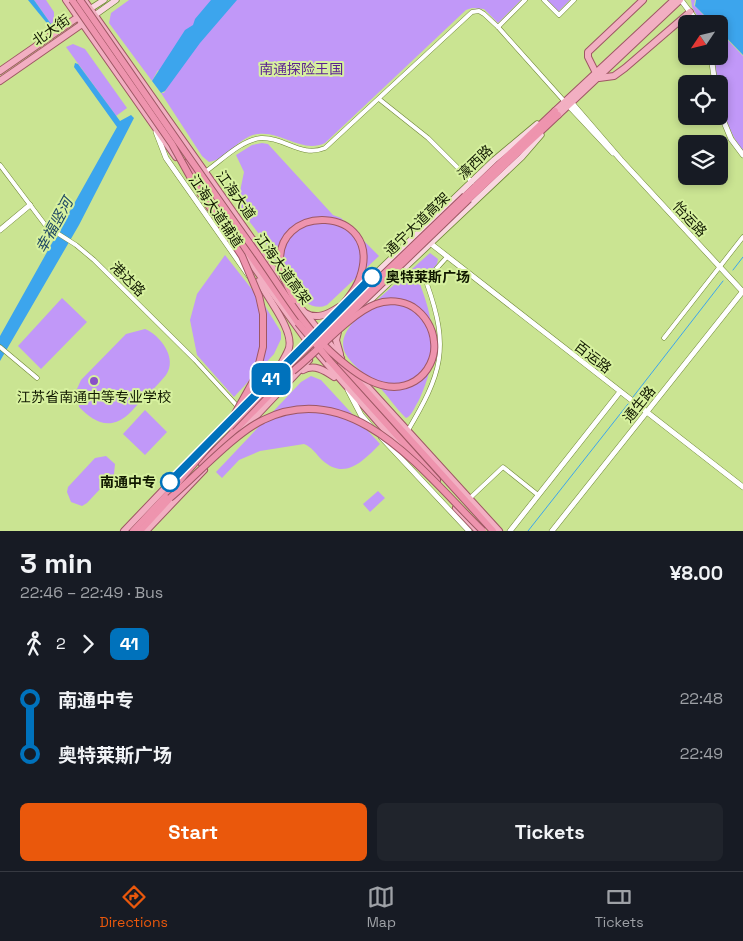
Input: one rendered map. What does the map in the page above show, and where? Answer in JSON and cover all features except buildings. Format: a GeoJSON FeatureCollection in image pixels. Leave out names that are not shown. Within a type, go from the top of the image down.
{"type":"FeatureCollection","features":[{"type":"Feature","properties":{"kind":"highway","name":"江海大道高架"},"geometry":{"type":"LineString","coordinates":[[72,0],[298,323],[388,426],[484,531]]}},
{"type":"Feature","properties":{"kind":"highway","name":"江海大道高架"},"geometry":{"type":"LineString","coordinates":[[80,0],[217,198],[306,321],[331,352],[493,531]]}},
{"type":"Feature","properties":{"kind":"highway","name":"通宁大道高架"},"geometry":{"type":"LineString","coordinates":[[133,531],[176,485],[359,304],[557,113]]}},
{"type":"Feature","properties":{"kind":"highway"},"geometry":{"type":"LineString","coordinates":[[172,144],[254,280],[263,314],[264,328],[264,347],[256,376],[246,396],[232,419],[176,485]]}},
{"type":"Feature","properties":{"kind":"highway"},"geometry":{"type":"LineString","coordinates":[[291,372],[355,288],[360,278],[364,260],[361,243],[346,226],[331,219],[314,219],[298,226],[290,234],[282,251],[281,269],[285,281],[306,321]]}},
{"type":"Feature","properties":{"kind":"highway"},"geometry":{"type":"LineString","coordinates":[[291,372],[365,310],[384,302],[401,302],[417,310],[426,319],[434,339],[434,355],[428,369],[416,380],[402,386],[387,387],[363,378],[331,352]]}},
{"type":"Feature","properties":{"kind":"highway","name":"通宁大道高架"},"geometry":{"type":"LineString","coordinates":[[140,531],[291,372]]}},
{"type":"Feature","properties":{"kind":"highway"},"geometry":{"type":"LineString","coordinates":[[170,498],[253,426],[282,412],[316,409],[354,419],[388,440],[418,464],[484,531]]}},
{"type":"Feature","properties":{"kind":"main road","name":"江海大道"},"geometry":{"type":"LineString","coordinates":[[66,0],[307,341],[345,386],[478,531]]}},
{"type":"Feature","properties":{"kind":"main road","name":"江海大道"},"geometry":{"type":"LineString","coordinates":[[84,0],[317,331],[498,531]]}},
{"type":"Feature","properties":{"kind":"main road","name":"北大街"},"geometry":{"type":"LineString","coordinates":[[0,71],[104,0]]}},
{"type":"Feature","properties":{"kind":"main road","name":"北大街"},"geometry":{"type":"LineString","coordinates":[[0,81],[116,0]]}},
{"type":"Feature","properties":{"kind":"main road"},"geometry":{"type":"LineString","coordinates":[[643,0],[588,52],[596,75],[614,76],[626,68],[690,12]]}},
{"type":"Feature","properties":{"kind":"main road"},"geometry":{"type":"LineString","coordinates":[[656,19],[674,0]]}},
{"type":"Feature","properties":{"kind":"main road"},"geometry":{"type":"LineString","coordinates":[[656,19],[681,0]]}},
{"type":"Feature","properties":{"kind":"main road","name":"濠西路"},"geometry":{"type":"LineString","coordinates":[[317,331],[515,141],[557,113],[656,19]]}},
{"type":"Feature","properties":{"kind":"main road","name":"濠西路"},"geometry":{"type":"LineString","coordinates":[[328,342],[522,157],[557,113]]}},
{"type":"Feature","properties":{"kind":"main road"},"geometry":{"type":"LineString","coordinates":[[250,262],[266,295],[286,326],[290,338],[286,356],[269,381]]}},
{"type":"Feature","properties":{"kind":"main road"},"geometry":{"type":"LineString","coordinates":[[302,311],[310,316],[317,316],[343,306]]}},
{"type":"Feature","properties":{"kind":"main road"},"geometry":{"type":"LineString","coordinates":[[124,531],[317,331]]}},
{"type":"Feature","properties":{"kind":"main road"},"geometry":{"type":"LineString","coordinates":[[338,332],[337,345],[342,359]]}},
{"type":"Feature","properties":{"kind":"main road"},"geometry":{"type":"LineString","coordinates":[[146,531],[291,372],[317,353],[328,342]]}},
{"type":"Feature","properties":{"kind":"main road"},"geometry":{"type":"LineString","coordinates":[[291,372],[310,366],[317,367],[345,386]]}},
{"type":"Feature","properties":{"kind":"street"},"geometry":{"type":"LineString","coordinates":[[498,27],[525,0]]}},
{"type":"Feature","properties":{"kind":"street"},"geometry":{"type":"LineString","coordinates":[[544,0],[559,15],[574,0]]}},
{"type":"Feature","properties":{"kind":"street"},"geometry":{"type":"LineString","coordinates":[[681,0],[692,15]]}},
{"type":"Feature","properties":{"kind":"street"},"geometry":{"type":"LineString","coordinates":[[205,172],[242,146],[262,138],[278,141],[305,151],[318,151],[334,141],[464,17],[472,12],[479,11],[498,27],[568,103]]}},
{"type":"Feature","properties":{"kind":"street"},"geometry":{"type":"LineString","coordinates":[[379,99],[428,138],[472,182]]}},
{"type":"Feature","properties":{"kind":"street","name":"怡运路"},"geometry":{"type":"LineString","coordinates":[[568,103],[606,148],[620,160],[743,291]]}},
{"type":"Feature","properties":{"kind":"street","name":"江海大道辅道"},"geometry":{"type":"LineString","coordinates":[[153,123],[166,158],[239,264],[266,295],[277,301]]}},
{"type":"Feature","properties":{"kind":"street"},"geometry":{"type":"LineString","coordinates":[[725,125],[730,139],[743,155]]}},
{"type":"Feature","properties":{"kind":"street","name":"港达路"},"geometry":{"type":"LineString","coordinates":[[0,165],[46,226],[94,260],[195,360],[241,410]]}},
{"type":"Feature","properties":{"kind":"street"},"geometry":{"type":"LineString","coordinates":[[0,230],[30,205]]}},
{"type":"Feature","properties":{"kind":"street"},"geometry":{"type":"LineString","coordinates":[[664,338],[743,237]]}},
{"type":"Feature","properties":{"kind":"street","name":"百运路"},"geometry":{"type":"LineString","coordinates":[[430,243],[619,393],[743,487]]}},
{"type":"Feature","properties":{"kind":"street"},"geometry":{"type":"LineString","coordinates":[[407,432],[433,385],[439,365],[440,328],[427,284],[428,278],[447,257]]}},
{"type":"Feature","properties":{"kind":"street","name":"通生路"},"geometry":{"type":"LineString","coordinates":[[552,531],[743,291]]}},
{"type":"Feature","properties":{"kind":"street"},"geometry":{"type":"LineString","coordinates":[[0,347],[37,378]]}},
{"type":"Feature","properties":{"kind":"street"},"geometry":{"type":"LineString","coordinates":[[345,386],[361,416],[469,531]]}},
{"type":"Feature","properties":{"kind":"street"},"geometry":{"type":"LineString","coordinates":[[510,531],[619,393]]}},
{"type":"Feature","properties":{"kind":"street"},"geometry":{"type":"LineString","coordinates":[[469,499],[503,467],[538,495]]}},
{"type":"Feature","properties":{"kind":"green space"},"geometry":{"type":"Polygon","coordinates":[[[34,0],[46,0],[54,12],[54,22],[51,24],[34,0]]]}},
{"type":"Feature","properties":{"kind":"green space","name":"南通探险王国"},"geometry":{"type":"Polygon","coordinates":[[[129,0],[521,0],[498,23],[484,9],[472,8],[466,10],[325,143],[317,146],[308,146],[276,136],[258,134],[245,139],[222,157],[209,162],[202,156],[161,93],[164,93],[169,84],[158,70],[152,81],[109,23],[111,13],[129,0]]]}},
{"type":"Feature","properties":{"kind":"green space"},"geometry":{"type":"Polygon","coordinates":[[[547,0],[570,0],[558,12],[547,0]]]}},
{"type":"Feature","properties":{"kind":"green space"},"geometry":{"type":"Polygon","coordinates":[[[691,0],[695,0],[694,5],[703,15],[697,15],[692,7],[691,0]]]}},
{"type":"Feature","properties":{"kind":"green space"},"geometry":{"type":"Polygon","coordinates":[[[728,40],[743,56],[743,151],[728,124],[728,75],[717,75],[715,65],[728,65],[728,40]]]}},
{"type":"Feature","properties":{"kind":"green space"},"geometry":{"type":"Polygon","coordinates":[[[73,44],[85,49],[127,108],[116,116],[66,47],[73,44]]]}},
{"type":"Feature","properties":{"kind":"green space"},"geometry":{"type":"Polygon","coordinates":[[[268,144],[333,215],[341,218],[379,256],[327,305],[317,307],[307,303],[298,295],[282,273],[258,232],[237,206],[244,172],[236,155],[252,145],[268,144]]]}},
{"type":"Feature","properties":{"kind":"green space"},"geometry":{"type":"Polygon","coordinates":[[[430,253],[438,259],[437,264],[420,284],[432,328],[433,342],[430,370],[419,400],[412,413],[406,418],[382,390],[352,362],[343,346],[344,338],[349,328],[359,316],[430,253]]]}},
{"type":"Feature","properties":{"kind":"green space"},"geometry":{"type":"Polygon","coordinates":[[[225,255],[265,306],[281,332],[281,339],[274,354],[234,397],[197,355],[190,320],[197,294],[225,255]]]}},
{"type":"Feature","properties":{"kind":"green space"},"geometry":{"type":"Polygon","coordinates":[[[62,298],[87,322],[41,369],[18,346],[62,298]]]}},
{"type":"Feature","properties":{"kind":"green space"},"geometry":{"type":"Polygon","coordinates":[[[145,329],[156,336],[166,348],[170,361],[166,375],[132,411],[117,422],[103,423],[86,414],[79,407],[77,389],[81,380],[126,334],[145,329]]]}},
{"type":"Feature","properties":{"kind":"green space"},"geometry":{"type":"Polygon","coordinates":[[[311,376],[321,380],[380,444],[367,457],[346,469],[330,466],[304,444],[260,451],[239,460],[222,478],[216,472],[301,382],[311,376]]]}},
{"type":"Feature","properties":{"kind":"green space"},"geometry":{"type":"Polygon","coordinates":[[[145,410],[167,432],[145,455],[123,434],[145,410]]]}},
{"type":"Feature","properties":{"kind":"green space"},"geometry":{"type":"Polygon","coordinates":[[[106,456],[115,464],[114,474],[87,503],[82,506],[71,502],[67,492],[68,487],[95,458],[106,456]]]}},
{"type":"Feature","properties":{"kind":"green space"},"geometry":{"type":"Polygon","coordinates":[[[378,491],[385,498],[370,512],[363,504],[378,491]]]}},
{"type":"Feature","properties":{"kind":"water"},"geometry":{"type":"Polygon","coordinates":[[[28,0],[34,0],[51,24],[50,27],[28,0]]]}},
{"type":"Feature","properties":{"kind":"water"},"geometry":{"type":"Polygon","coordinates":[[[211,0],[237,0],[200,43],[165,91],[161,93],[152,81],[185,30],[193,25],[195,19],[211,0]]]}},
{"type":"Feature","properties":{"kind":"water"},"geometry":{"type":"Polygon","coordinates":[[[696,0],[743,0],[743,55],[728,39],[728,15],[704,15],[695,6],[696,0]]]}},
{"type":"Feature","properties":{"kind":"water"},"geometry":{"type":"Polygon","coordinates":[[[75,63],[78,64],[120,121],[131,115],[134,118],[79,225],[0,361],[0,336],[117,127],[74,67],[75,63]]]}},
{"type":"Feature","properties":{"kind":"waterway"},"geometry":{"type":"LineString","coordinates":[[733,270],[743,257]]}},
{"type":"Feature","properties":{"kind":"waterway"},"geometry":{"type":"LineString","coordinates":[[633,397],[723,281]]}},
{"type":"Feature","properties":{"kind":"waterway"},"geometry":{"type":"LineString","coordinates":[[528,531],[628,404]]}},
{"type":"Feature","properties":{"kind":"bus line","name":"41"},"geometry":{"type":"LineString","coordinates":[[170,482],[372,277]]}},
{"type":"Feature","properties":{"kind":"place","name":"奥特莱斯广场"},"geometry":{"type":"Point","coordinates":[372,277]}},
{"type":"Feature","properties":{"kind":"place","name":"江苏省南通中等专业学校"},"geometry":{"type":"Point","coordinates":[94,381]}},
{"type":"Feature","properties":{"kind":"place","name":"南通中专"},"geometry":{"type":"Point","coordinates":[170,482]}},
{"type":"Feature","properties":{"kind":"water label","name":"幸福竖河"},"geometry":{"type":"Point","coordinates":[54,225]}}]}
